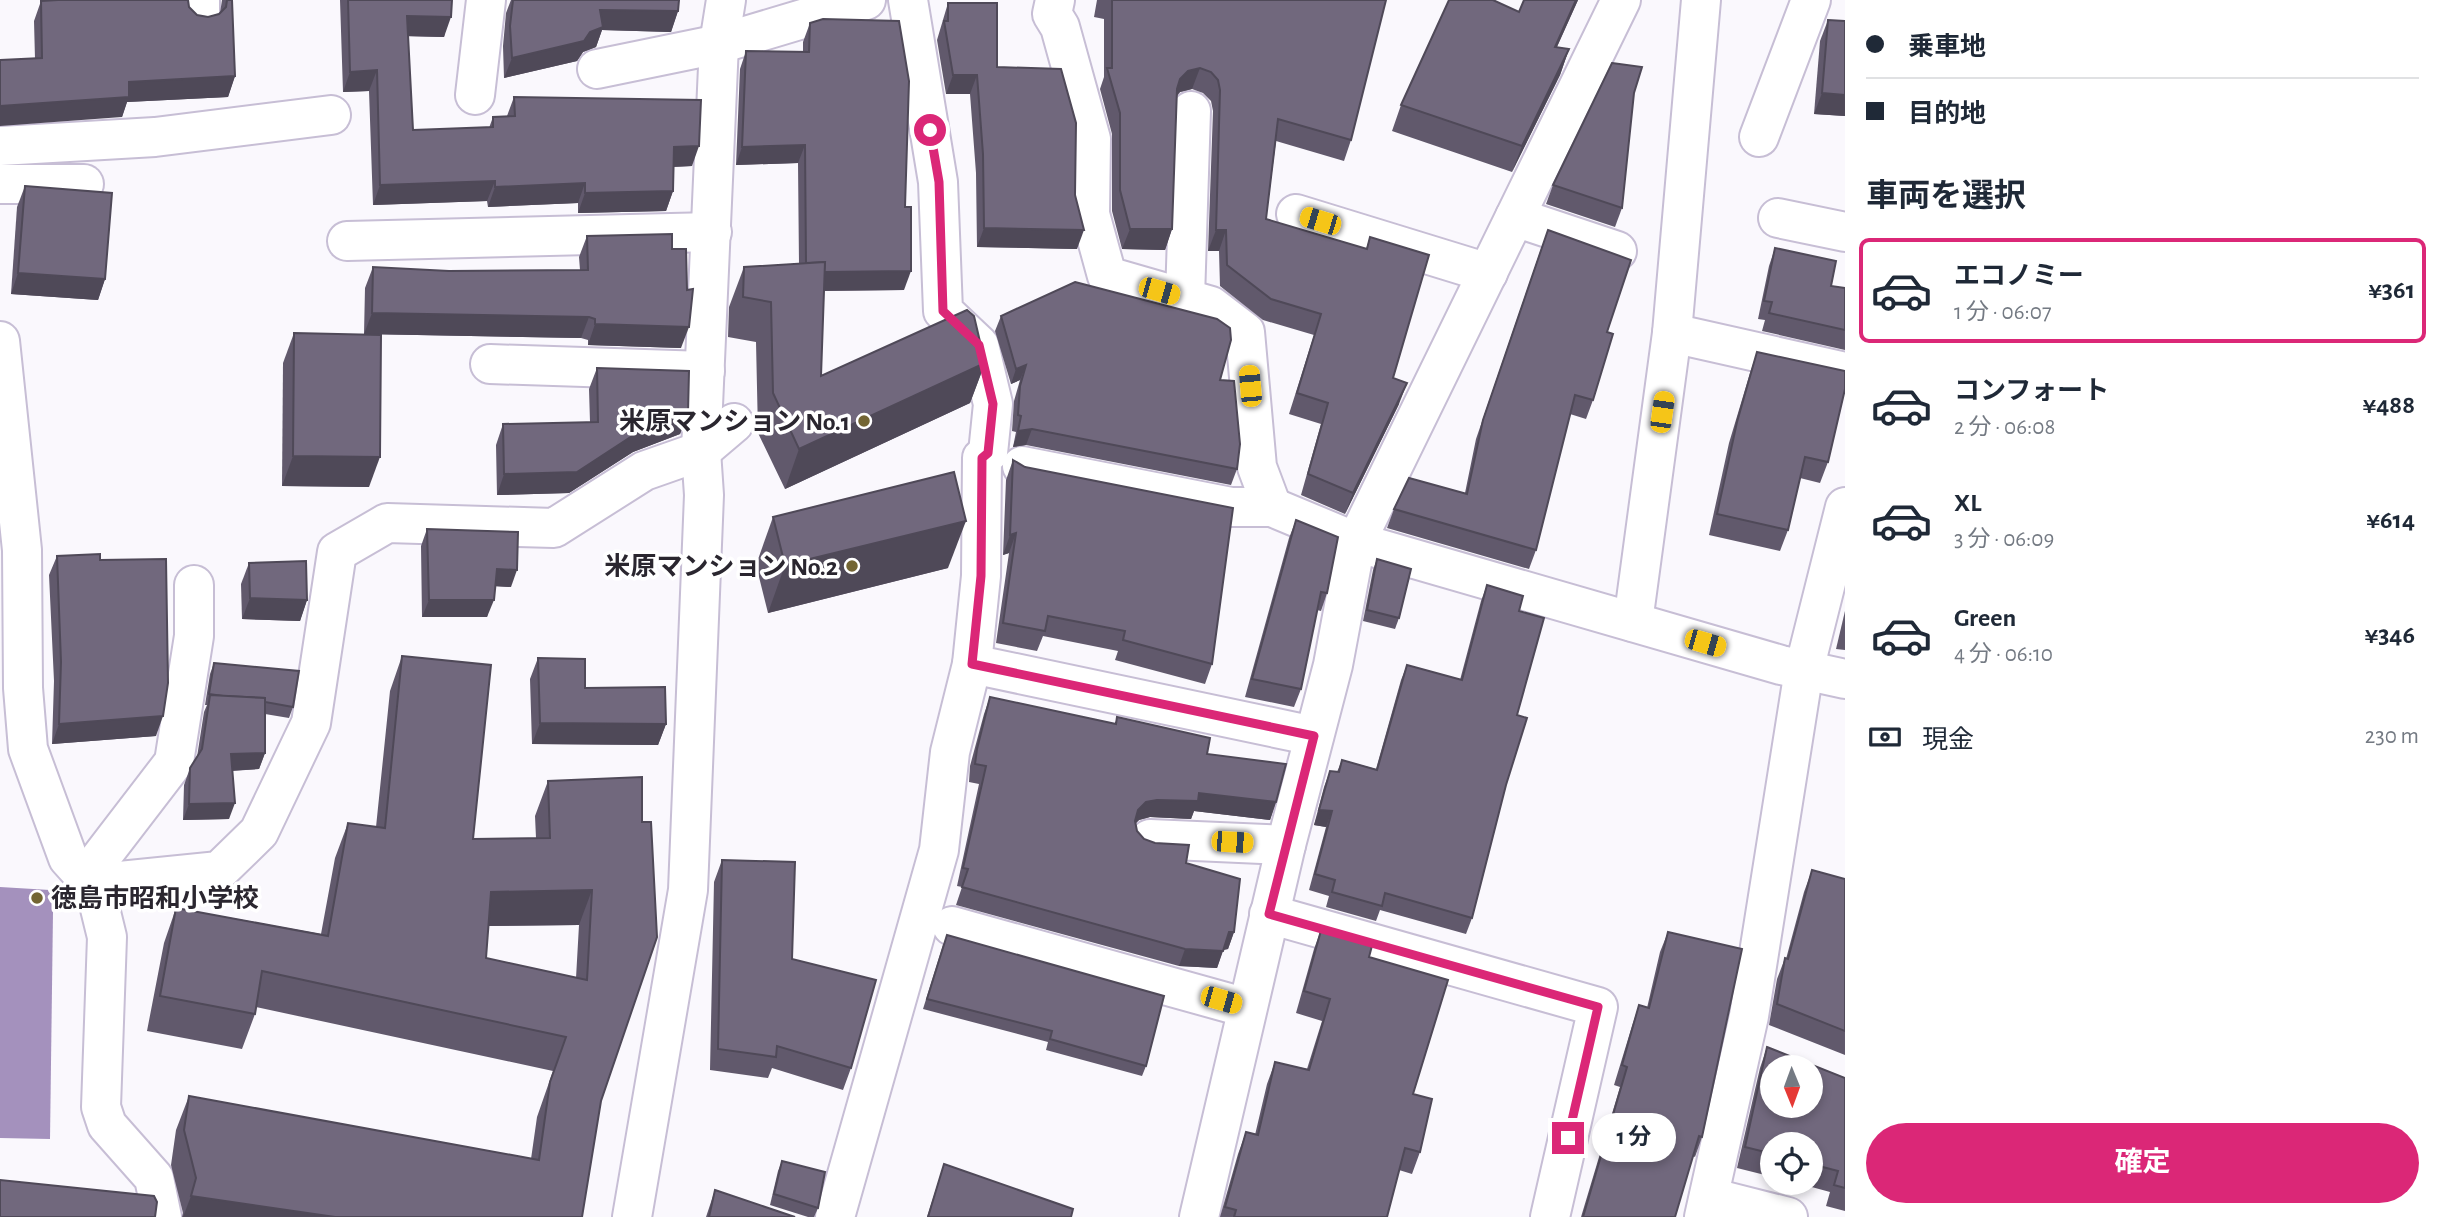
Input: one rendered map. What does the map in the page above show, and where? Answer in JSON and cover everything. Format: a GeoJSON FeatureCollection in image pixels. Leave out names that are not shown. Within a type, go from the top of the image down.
{"type":"FeatureCollection","features":[{"type":"Feature","properties":{"kind":"street"},"geometry":{"type":"LineString","coordinates":[[475,95],[486,0]]}},
{"type":"Feature","properties":{"kind":"street"},"geometry":{"type":"LineString","coordinates":[[632,1217],[688,890],[704,495],[701,451],[719,44],[726,0]]}},
{"type":"Feature","properties":{"kind":"street"},"geometry":{"type":"LineString","coordinates":[[597,69],[719,44],[866,0]]}},
{"type":"Feature","properties":{"kind":"street"},"geometry":{"type":"LineString","coordinates":[[835,1217],[939,850],[950,752],[972,664],[981,576],[982,458],[988,453],[993,404],[979,345],[943,311],[939,182],[908,0]]}},
{"type":"Feature","properties":{"kind":"street"},"geometry":{"type":"LineString","coordinates":[[1055,0],[1052,14],[1060,27],[1091,139],[1090,214],[1107,276],[1211,306],[1245,332],[1257,467],[1272,507]]}},
{"type":"Feature","properties":{"kind":"street"},"geometry":{"type":"LineString","coordinates":[[1199,1217],[1269,914],[1334,665],[1356,542],[1621,0]]}},
{"type":"Feature","properties":{"kind":"street"},"geometry":{"type":"LineString","coordinates":[[1633,622],[1672,333],[1701,0]]}},
{"type":"Feature","properties":{"kind":"street"},"geometry":{"type":"LineString","coordinates":[[1759,137],[1811,0]]}},
{"type":"Feature","properties":{"kind":"street"},"geometry":{"type":"LineString","coordinates":[[1185,298],[1191,111]]}},
{"type":"Feature","properties":{"kind":"street"},"geometry":{"type":"LineString","coordinates":[[0,146],[155,137],[331,115]]}},
{"type":"Feature","properties":{"kind":"street"},"geometry":{"type":"LineString","coordinates":[[0,184],[84,184]]}},
{"type":"Feature","properties":{"kind":"street"},"geometry":{"type":"LineString","coordinates":[[1296,214],[1488,272]]}},
{"type":"Feature","properties":{"kind":"street"},"geometry":{"type":"LineString","coordinates":[[1515,217],[1617,251]]}},
{"type":"Feature","properties":{"kind":"street"},"geometry":{"type":"LineString","coordinates":[[1778,218],[1845,232]]}},
{"type":"Feature","properties":{"kind":"street"},"geometry":{"type":"LineString","coordinates":[[347,242],[712,232]]}},
{"type":"Feature","properties":{"kind":"street"},"geometry":{"type":"LineString","coordinates":[[1672,333],[1845,372]]}},
{"type":"Feature","properties":{"kind":"street"},"geometry":{"type":"LineString","coordinates":[[0,341],[22,550],[23,688],[28,749],[68,858],[90,883],[108,953],[100,1107],[107,1125],[154,1178],[162,1217]]}},
{"type":"Feature","properties":{"kind":"street"},"geometry":{"type":"LineString","coordinates":[[490,364],[705,371]]}},
{"type":"Feature","properties":{"kind":"street"},"geometry":{"type":"LineString","coordinates":[[90,883],[219,871],[259,832],[311,723],[337,552],[387,523],[554,528],[644,471],[701,451],[734,423]]}},
{"type":"Feature","properties":{"kind":"street"},"geometry":{"type":"LineString","coordinates":[[1023,466],[1231,507],[1272,507],[1356,542],[1845,680]]}},
{"type":"Feature","properties":{"kind":"street"},"geometry":{"type":"LineString","coordinates":[[1788,1217],[1707,1207],[1744,1038],[1804,670],[1845,507]]}},
{"type":"Feature","properties":{"kind":"street"},"geometry":{"type":"LineString","coordinates":[[90,883],[174,762],[194,636],[194,585]]}},
{"type":"Feature","properties":{"kind":"street"},"geometry":{"type":"LineString","coordinates":[[972,664],[1314,736]]}},
{"type":"Feature","properties":{"kind":"street"},"geometry":{"type":"LineString","coordinates":[[1150,839],[1286,845]]}},
{"type":"Feature","properties":{"kind":"street"},"geometry":{"type":"LineString","coordinates":[[1269,914],[1598,1007],[1550,1217]]}},
{"type":"Feature","properties":{"kind":"street"},"geometry":{"type":"LineString","coordinates":[[952,926],[1247,1008]]}},
{"type":"Feature","properties":{"kind":"street"},"geometry":{"type":"LineString","coordinates":[[1744,1038],[1782,1053]]}},
{"type":"Feature","properties":{"kind":"shaded area"},"geometry":{"type":"Polygon","coordinates":[[[0,887],[50,890],[53,912],[50,1139],[0,1138],[0,887]]]}},
{"type":"Feature","properties":{"kind":"building"},"geometry":{"type":"Polygon","coordinates":[[[188,0],[189,7],[197,15],[208,17],[219,14],[226,7],[227,0],[232,0],[235,76],[129,82],[129,97],[0,106],[0,60],[42,58],[41,1],[188,0]]]}},
{"type":"Feature","properties":{"kind":"building"},"geometry":{"type":"Polygon","coordinates":[[[348,0],[452,0],[451,17],[407,16],[413,130],[493,127],[493,117],[515,116],[514,97],[701,100],[699,146],[674,147],[673,191],[585,193],[585,183],[495,187],[495,181],[380,185],[377,70],[350,72],[348,0]]]}},
{"type":"Feature","properties":{"kind":"building"},"geometry":{"type":"Polygon","coordinates":[[[513,0],[679,0],[678,11],[600,10],[603,27],[590,32],[584,41],[512,58],[510,26],[513,0]]]}},
{"type":"Feature","properties":{"kind":"building"},"geometry":{"type":"Polygon","coordinates":[[[1112,0],[1386,0],[1351,140],[1278,119],[1266,219],[1367,249],[1370,237],[1429,255],[1393,378],[1407,383],[1353,493],[1308,474],[1328,403],[1297,393],[1321,314],[1271,299],[1227,265],[1226,230],[1216,230],[1220,90],[1218,80],[1211,72],[1200,68],[1188,71],[1180,79],[1177,89],[1172,229],[1130,229],[1120,190],[1120,113],[1107,68],[1112,68],[1112,0]]]}},
{"type":"Feature","properties":{"kind":"building"},"geometry":{"type":"Polygon","coordinates":[[[1449,0],[1493,0],[1519,12],[1524,0],[1576,0],[1555,47],[1569,49],[1522,146],[1401,105],[1449,0]]]}},
{"type":"Feature","properties":{"kind":"building"},"geometry":{"type":"Polygon","coordinates":[[[948,3],[997,3],[997,67],[1061,69],[1076,123],[1075,195],[1084,230],[984,228],[983,154],[977,75],[953,75],[944,21],[948,21],[948,3]]]}},
{"type":"Feature","properties":{"kind":"building"},"geometry":{"type":"Polygon","coordinates":[[[823,19],[899,21],[909,81],[905,207],[911,207],[911,271],[824,272],[825,262],[806,263],[805,145],[742,147],[746,51],[809,52],[810,23],[823,19]]]}},
{"type":"Feature","properties":{"kind":"building"},"geometry":{"type":"Polygon","coordinates":[[[1828,20],[1845,21],[1845,95],[1822,93],[1828,20]]]}},
{"type":"Feature","properties":{"kind":"building"},"geometry":{"type":"Polygon","coordinates":[[[1612,63],[1642,67],[1634,93],[1622,208],[1553,185],[1612,63]]]}},
{"type":"Feature","properties":{"kind":"building"},"geometry":{"type":"Polygon","coordinates":[[[25,186],[112,193],[105,279],[18,273],[25,186]]]}},
{"type":"Feature","properties":{"kind":"building"},"geometry":{"type":"Polygon","coordinates":[[[1548,230],[1631,260],[1607,332],[1613,334],[1593,400],[1575,395],[1536,550],[1394,509],[1409,478],[1467,494],[1483,420],[1548,230]]]}},
{"type":"Feature","properties":{"kind":"building"},"geometry":{"type":"Polygon","coordinates":[[[672,234],[672,249],[686,249],[687,290],[693,289],[689,327],[595,324],[595,319],[589,317],[372,313],[373,267],[449,271],[588,270],[587,236],[672,234]]]}},
{"type":"Feature","properties":{"kind":"building"},"geometry":{"type":"Polygon","coordinates":[[[1775,248],[1836,261],[1831,286],[1845,288],[1845,330],[1769,313],[1772,302],[1764,301],[1775,248]]]}},
{"type":"Feature","properties":{"kind":"building"},"geometry":{"type":"Polygon","coordinates":[[[825,262],[821,376],[967,310],[974,316],[985,363],[799,449],[773,393],[771,302],[743,297],[744,267],[825,262]]]}},
{"type":"Feature","properties":{"kind":"building"},"geometry":{"type":"Polygon","coordinates":[[[1075,282],[1217,319],[1230,328],[1231,340],[1220,380],[1234,381],[1240,444],[1237,469],[1032,429],[1018,431],[1021,416],[1018,415],[1020,386],[1026,365],[1016,369],[1001,316],[1075,282]]]}},
{"type":"Feature","properties":{"kind":"building"},"geometry":{"type":"Polygon","coordinates":[[[294,333],[381,335],[380,457],[293,456],[294,333]]]}},
{"type":"Feature","properties":{"kind":"building"},"geometry":{"type":"Polygon","coordinates":[[[1757,352],[1845,371],[1845,389],[1828,462],[1805,457],[1788,530],[1717,514],[1737,422],[1757,352]]]}},
{"type":"Feature","properties":{"kind":"building"},"geometry":{"type":"Polygon","coordinates":[[[597,368],[689,371],[688,413],[640,431],[577,472],[504,474],[503,424],[598,422],[597,368]]]}},
{"type":"Feature","properties":{"kind":"building"},"geometry":{"type":"Polygon","coordinates":[[[1013,460],[1025,467],[1233,508],[1212,664],[1123,640],[1125,631],[1048,616],[1045,631],[1003,623],[1016,533],[1010,535],[1013,460]]]}},
{"type":"Feature","properties":{"kind":"building"},"geometry":{"type":"Polygon","coordinates":[[[954,472],[966,521],[785,565],[773,517],[954,472]]]}},
{"type":"Feature","properties":{"kind":"building"},"geometry":{"type":"Polygon","coordinates":[[[1296,520],[1338,537],[1327,593],[1321,592],[1301,689],[1252,679],[1296,520]]]}},
{"type":"Feature","properties":{"kind":"building"},"geometry":{"type":"Polygon","coordinates":[[[427,529],[518,532],[517,570],[497,569],[494,600],[429,600],[427,529]]]}},
{"type":"Feature","properties":{"kind":"building"},"geometry":{"type":"Polygon","coordinates":[[[100,554],[100,560],[166,559],[168,683],[163,716],[59,724],[61,662],[57,556],[100,554]]]}},
{"type":"Feature","properties":{"kind":"building"},"geometry":{"type":"Polygon","coordinates":[[[1377,559],[1411,569],[1399,618],[1367,610],[1377,559]]]}},
{"type":"Feature","properties":{"kind":"building"},"geometry":{"type":"Polygon","coordinates":[[[306,561],[307,600],[250,598],[249,563],[306,561]]]}},
{"type":"Feature","properties":{"kind":"building"},"geometry":{"type":"Polygon","coordinates":[[[1487,585],[1523,596],[1519,611],[1544,618],[1517,715],[1527,718],[1506,785],[1472,918],[1385,893],[1382,906],[1332,892],[1335,880],[1315,874],[1332,811],[1319,810],[1330,771],[1339,772],[1342,760],[1377,770],[1407,665],[1462,680],[1487,585]]]}},
{"type":"Feature","properties":{"kind":"building"},"geometry":{"type":"Polygon","coordinates":[[[402,656],[491,665],[473,839],[550,838],[548,781],[642,777],[642,822],[651,822],[657,937],[601,1101],[582,1217],[335,1217],[191,1196],[196,1178],[184,1130],[189,1096],[539,1160],[550,1082],[566,1037],[262,971],[255,1014],[160,996],[176,908],[328,936],[348,823],[385,828],[402,656]],[[592,890],[491,892],[486,958],[587,980],[592,890]]]}},
{"type":"Feature","properties":{"kind":"building"},"geometry":{"type":"Polygon","coordinates":[[[538,658],[585,659],[585,688],[665,687],[666,724],[540,723],[538,658]]]}},
{"type":"Feature","properties":{"kind":"building"},"geometry":{"type":"Polygon","coordinates":[[[214,663],[299,671],[293,707],[265,702],[265,698],[209,694],[214,663]]]}},
{"type":"Feature","properties":{"kind":"building"},"geometry":{"type":"Polygon","coordinates":[[[210,695],[265,698],[265,753],[231,754],[235,803],[189,804],[190,768],[202,749],[210,695]]]}},
{"type":"Feature","properties":{"kind":"building"},"geometry":{"type":"Polygon","coordinates":[[[990,697],[1116,724],[1117,717],[1210,738],[1207,754],[1286,764],[1276,802],[1199,793],[1198,801],[1157,800],[1146,802],[1138,810],[1135,821],[1137,831],[1144,839],[1155,843],[1189,845],[1186,863],[1240,879],[1234,932],[1229,932],[1223,951],[1185,949],[962,887],[968,869],[963,868],[986,766],[975,764],[990,697]]]}},
{"type":"Feature","properties":{"kind":"building"},"geometry":{"type":"Polygon","coordinates":[[[722,860],[795,862],[792,959],[876,980],[851,1068],[777,1046],[776,1057],[718,1049],[722,860]]]}},
{"type":"Feature","properties":{"kind":"building"},"geometry":{"type":"Polygon","coordinates":[[[1812,870],[1845,879],[1845,1031],[1777,1004],[1785,958],[1788,959],[1812,870]]]}},
{"type":"Feature","properties":{"kind":"building"},"geometry":{"type":"Polygon","coordinates":[[[1322,927],[1373,942],[1369,957],[1448,980],[1413,1094],[1432,1099],[1420,1152],[1405,1148],[1387,1217],[1234,1217],[1236,1210],[1225,1207],[1246,1132],[1258,1135],[1275,1062],[1309,1070],[1330,999],[1304,991],[1322,927]]]}},
{"type":"Feature","properties":{"kind":"building"},"geometry":{"type":"Polygon","coordinates":[[[1668,932],[1742,949],[1702,1137],[1699,1136],[1675,1217],[1583,1217],[1627,1067],[1622,1065],[1639,1005],[1649,1008],[1668,932]]]}},
{"type":"Feature","properties":{"kind":"building"},"geometry":{"type":"Polygon","coordinates":[[[947,935],[1164,996],[1146,1066],[1050,1039],[1052,1031],[927,999],[947,935]]]}},
{"type":"Feature","properties":{"kind":"building"},"geometry":{"type":"Polygon","coordinates":[[[1767,1047],[1787,1055],[1765,1055],[1767,1047]]]}},
{"type":"Feature","properties":{"kind":"building"},"geometry":{"type":"Polygon","coordinates":[[[1824,1070],[1845,1078],[1845,1188],[1834,1185],[1838,1171],[1823,1167],[1823,1132],[1760,1132],[1760,1151],[1745,1147],[1760,1079],[1760,1118],[1824,1118],[1824,1070]]]}},
{"type":"Feature","properties":{"kind":"building"},"geometry":{"type":"Polygon","coordinates":[[[782,1161],[825,1172],[818,1208],[774,1194],[782,1161]]]}},
{"type":"Feature","properties":{"kind":"building"},"geometry":{"type":"Polygon","coordinates":[[[944,1164],[1073,1209],[1071,1217],[928,1217],[944,1164]]]}},
{"type":"Feature","properties":{"kind":"building"},"geometry":{"type":"Polygon","coordinates":[[[0,1180],[154,1196],[157,1202],[155,1217],[0,1217],[0,1180]]]}},
{"type":"Feature","properties":{"kind":"building"},"geometry":{"type":"Polygon","coordinates":[[[715,1190],[795,1217],[709,1217],[715,1190]]]}},
{"type":"Feature","properties":{"kind":"place","name":"米原マンション No.1"},"geometry":{"type":"Point","coordinates":[864,421]}},
{"type":"Feature","properties":{"kind":"place","name":"米原マンション No.2"},"geometry":{"type":"Point","coordinates":[852,566]}},
{"type":"Feature","properties":{"kind":"place","name":"徳島市昭和小学校"},"geometry":{"type":"Point","coordinates":[37,898]}},
{"type":"Feature","properties":{"kind":"route"},"geometry":{"type":"LineString","coordinates":[[930,130],[939,182],[943,311],[979,345],[993,404],[988,453],[982,458],[981,576],[972,664],[1314,736],[1269,914],[1598,1007],[1568,1138]]}}]}
